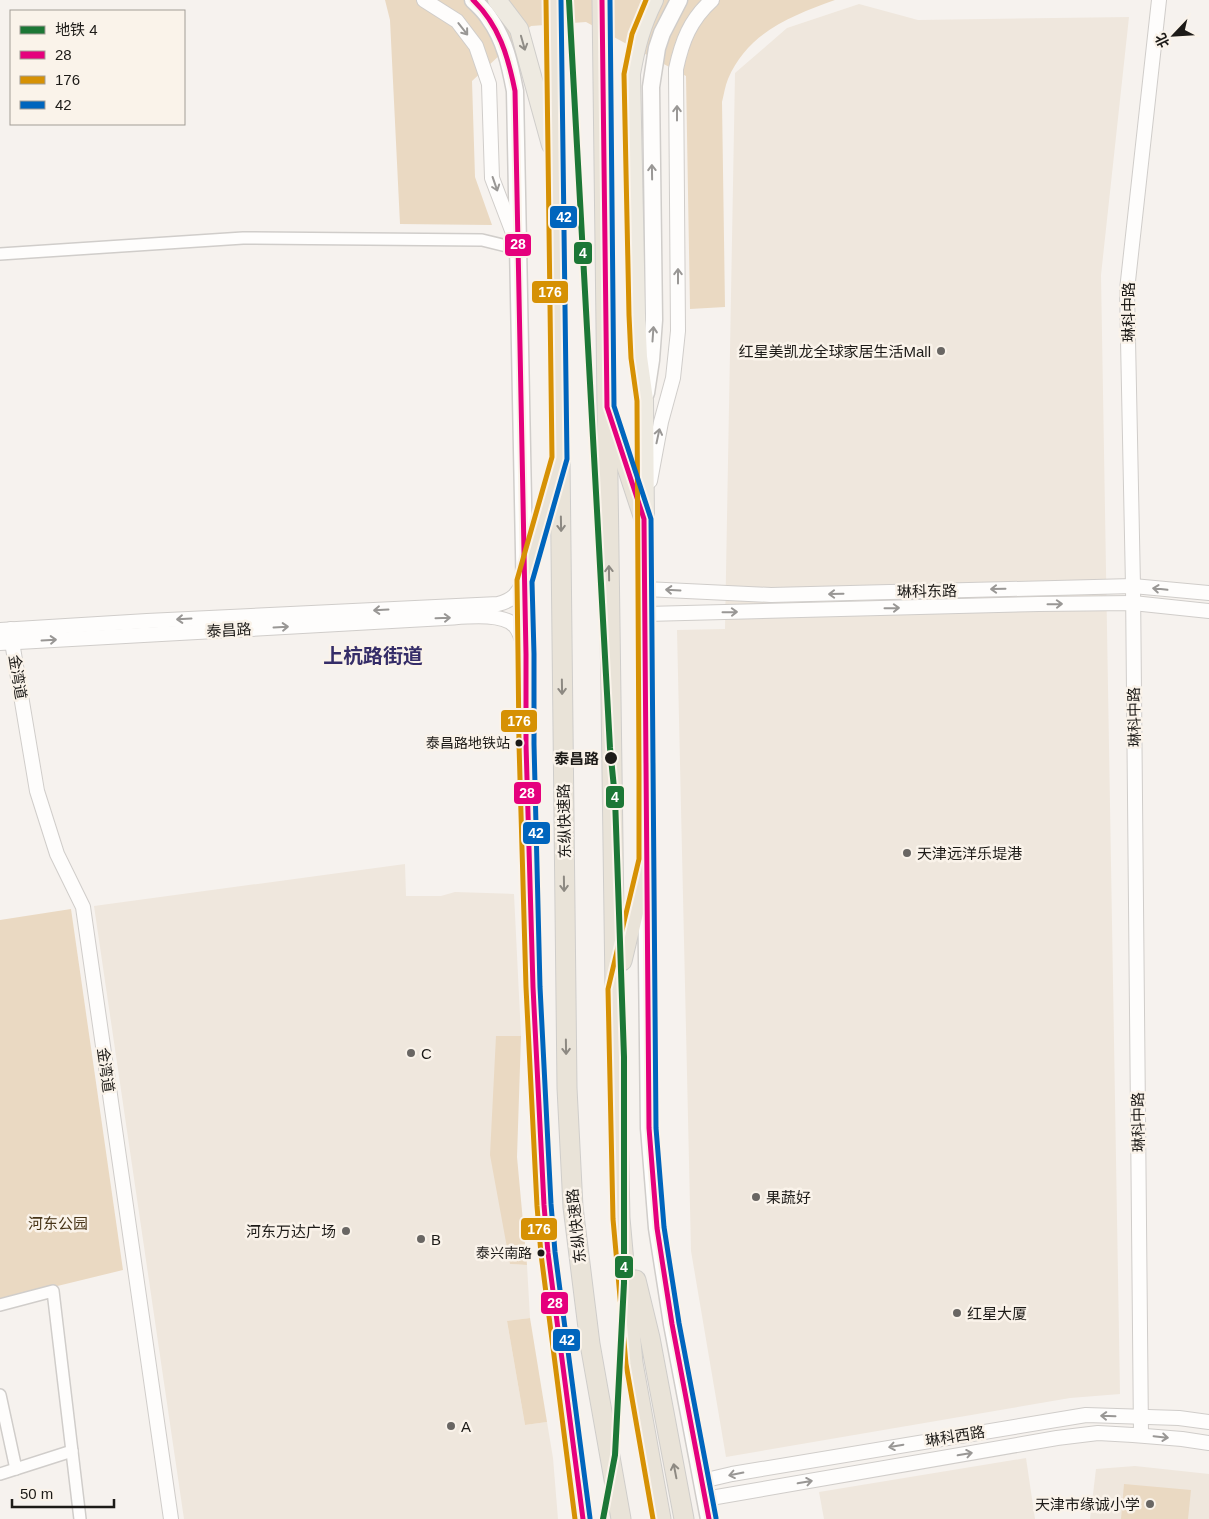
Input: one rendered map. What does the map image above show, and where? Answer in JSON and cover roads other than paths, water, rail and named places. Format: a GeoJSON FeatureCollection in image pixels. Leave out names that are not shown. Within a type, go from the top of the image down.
{"type":"FeatureCollection","features":[{"type":"Feature","properties":{"kind":"highway","name":"东纵快速路"},"geometry":{"type":"LineString","coordinates":[[553,0],[567,1088],[572,1197],[590,1344],[621,1519]]}},
{"type":"Feature","properties":{"kind":"highway"},"geometry":{"type":"LineString","coordinates":[[602,0],[615,989],[620,1218],[633,1363],[661,1519]]}},
{"type":"Feature","properties":{"kind":"highway"},"geometry":{"type":"LineString","coordinates":[[607,407],[644,519]]}},
{"type":"Feature","properties":{"kind":"highway"},"geometry":{"type":"LineString","coordinates":[[524,581],[560,458]]}},
{"type":"Feature","properties":{"kind":"highway"},"geometry":{"type":"LineString","coordinates":[[615,989],[646,860]]}},
{"type":"Feature","properties":{"kind":"highway"},"geometry":{"type":"LineString","coordinates":[[620,1218],[650,1338],[684,1519]]}},
{"type":"Feature","properties":{"kind":"main road"},"geometry":{"type":"LineString","coordinates":[[473,0],[489,17],[501,39],[515,91],[526,654],[526,744],[533,988],[548,1253],[583,1519]]}},
{"type":"Feature","properties":{"kind":"main road"},"geometry":{"type":"LineString","coordinates":[[654,0],[644,20],[636,46],[631,74],[636,315],[638,357],[644,400],[646,860],[650,1128],[657,1228],[672,1324],[709,1519]]}},
{"type":"Feature","properties":{"kind":"main road"},"geometry":{"type":"LineString","coordinates":[[644,400],[651,360],[654,320],[652,87],[654,63],[660,41],[672,11],[679,0]]}},
{"type":"Feature","properties":{"kind":"main road"},"geometry":{"type":"LineString","coordinates":[[498,1],[520,29],[555,159]]}},
{"type":"Feature","properties":{"kind":"street"},"geometry":{"type":"LineString","coordinates":[[424,0],[457,21],[476,46],[489,84],[492,178],[519,249]]}},
{"type":"Feature","properties":{"kind":"street"},"geometry":{"type":"LineString","coordinates":[[644,519],[656,449],[673,378],[678,331],[676,69],[685,36],[704,7],[712,0]]}},
{"type":"Feature","properties":{"kind":"street","name":"琳科中路"},"geometry":{"type":"LineString","coordinates":[[1129,586],[1120,294],[1152,0]]}},
{"type":"Feature","properties":{"kind":"street","name":"琳科中路"},"geometry":{"type":"LineString","coordinates":[[1137,1435],[1127,290],[1159,0]]}},
{"type":"Feature","properties":{"kind":"street"},"geometry":{"type":"LineString","coordinates":[[0,254],[243,238],[482,240],[519,249]]}},
{"type":"Feature","properties":{"kind":"street","name":"泰昌路"},"geometry":{"type":"LineString","coordinates":[[6,636],[156,620],[498,604],[507,602],[516,595],[524,581]]}},
{"type":"Feature","properties":{"kind":"street","name":"琳科东路"},"geometry":{"type":"LineString","coordinates":[[645,589],[771,595],[1129,586],[1209,593]]}},
{"type":"Feature","properties":{"kind":"street","name":"琳科东路"},"geometry":{"type":"LineString","coordinates":[[646,614],[1129,603],[1209,611]]}},
{"type":"Feature","properties":{"kind":"street","name":"泰昌路"},"geometry":{"type":"LineString","coordinates":[[6,636],[494,617],[504,619],[513,624],[520,634],[526,654]]}},
{"type":"Feature","properties":{"kind":"street","name":"金湾道"},"geometry":{"type":"LineString","coordinates":[[6,636],[37,790],[58,854],[82,907],[171,1519]]}},
{"type":"Feature","properties":{"kind":"street"},"geometry":{"type":"LineString","coordinates":[[0,1304],[53,1291],[80,1519]]}},
{"type":"Feature","properties":{"kind":"street"},"geometry":{"type":"LineString","coordinates":[[0,1395],[16,1468]]}},
{"type":"Feature","properties":{"kind":"street","name":"琳科西路"},"geometry":{"type":"LineString","coordinates":[[702,1481],[732,1474],[1086,1415],[1179,1418],[1209,1422]]}},
{"type":"Feature","properties":{"kind":"street","name":"琳科西路"},"geometry":{"type":"LineString","coordinates":[[705,1499],[1057,1438],[1098,1434],[1137,1435],[1209,1443]]}},
{"type":"Feature","properties":{"kind":"street"},"geometry":{"type":"LineString","coordinates":[[0,1474],[72,1451]]}},
{"type":"Feature","properties":{"kind":"metro line","name":"4"},"geometry":{"type":"LineString","coordinates":[[569,0],[610,748],[615,798],[624,1057],[624,1283],[615,1455],[603,1519]]}},
{"type":"Feature","properties":{"kind":"place","name":"红星美凯龙全球家居生活Mall"},"geometry":{"type":"Point","coordinates":[941,351]}},
{"type":"Feature","properties":{"kind":"place","name":"泰昌路地铁站"},"geometry":{"type":"Point","coordinates":[519,743]}},
{"type":"Feature","properties":{"kind":"place","name":"泰昌路"},"geometry":{"type":"Point","coordinates":[611,758]}},
{"type":"Feature","properties":{"kind":"place","name":"天津远洋乐堤港"},"geometry":{"type":"Point","coordinates":[907,853]}},
{"type":"Feature","properties":{"kind":"place","name":"C"},"geometry":{"type":"Point","coordinates":[411,1053]}},
{"type":"Feature","properties":{"kind":"place","name":"果蔬好"},"geometry":{"type":"Point","coordinates":[756,1197]}},
{"type":"Feature","properties":{"kind":"place","name":"河东万达广场"},"geometry":{"type":"Point","coordinates":[346,1231]}},
{"type":"Feature","properties":{"kind":"place","name":"B"},"geometry":{"type":"Point","coordinates":[421,1239]}},
{"type":"Feature","properties":{"kind":"place","name":"泰兴南路"},"geometry":{"type":"Point","coordinates":[541,1253]}},
{"type":"Feature","properties":{"kind":"place","name":"红星大厦"},"geometry":{"type":"Point","coordinates":[957,1313]}},
{"type":"Feature","properties":{"kind":"place","name":"A"},"geometry":{"type":"Point","coordinates":[451,1426]}},
{"type":"Feature","properties":{"kind":"place","name":"天津市缘诚小学"},"geometry":{"type":"Point","coordinates":[1150,1504]}},
{"type":"Feature","properties":{"kind":"district","name":"上杭路街道"},"geometry":{"type":"Point","coordinates":[373,656]}},
{"type":"Feature","properties":{"kind":"park label","name":"河东公园"},"geometry":{"type":"Point","coordinates":[58,1223]}}]}
